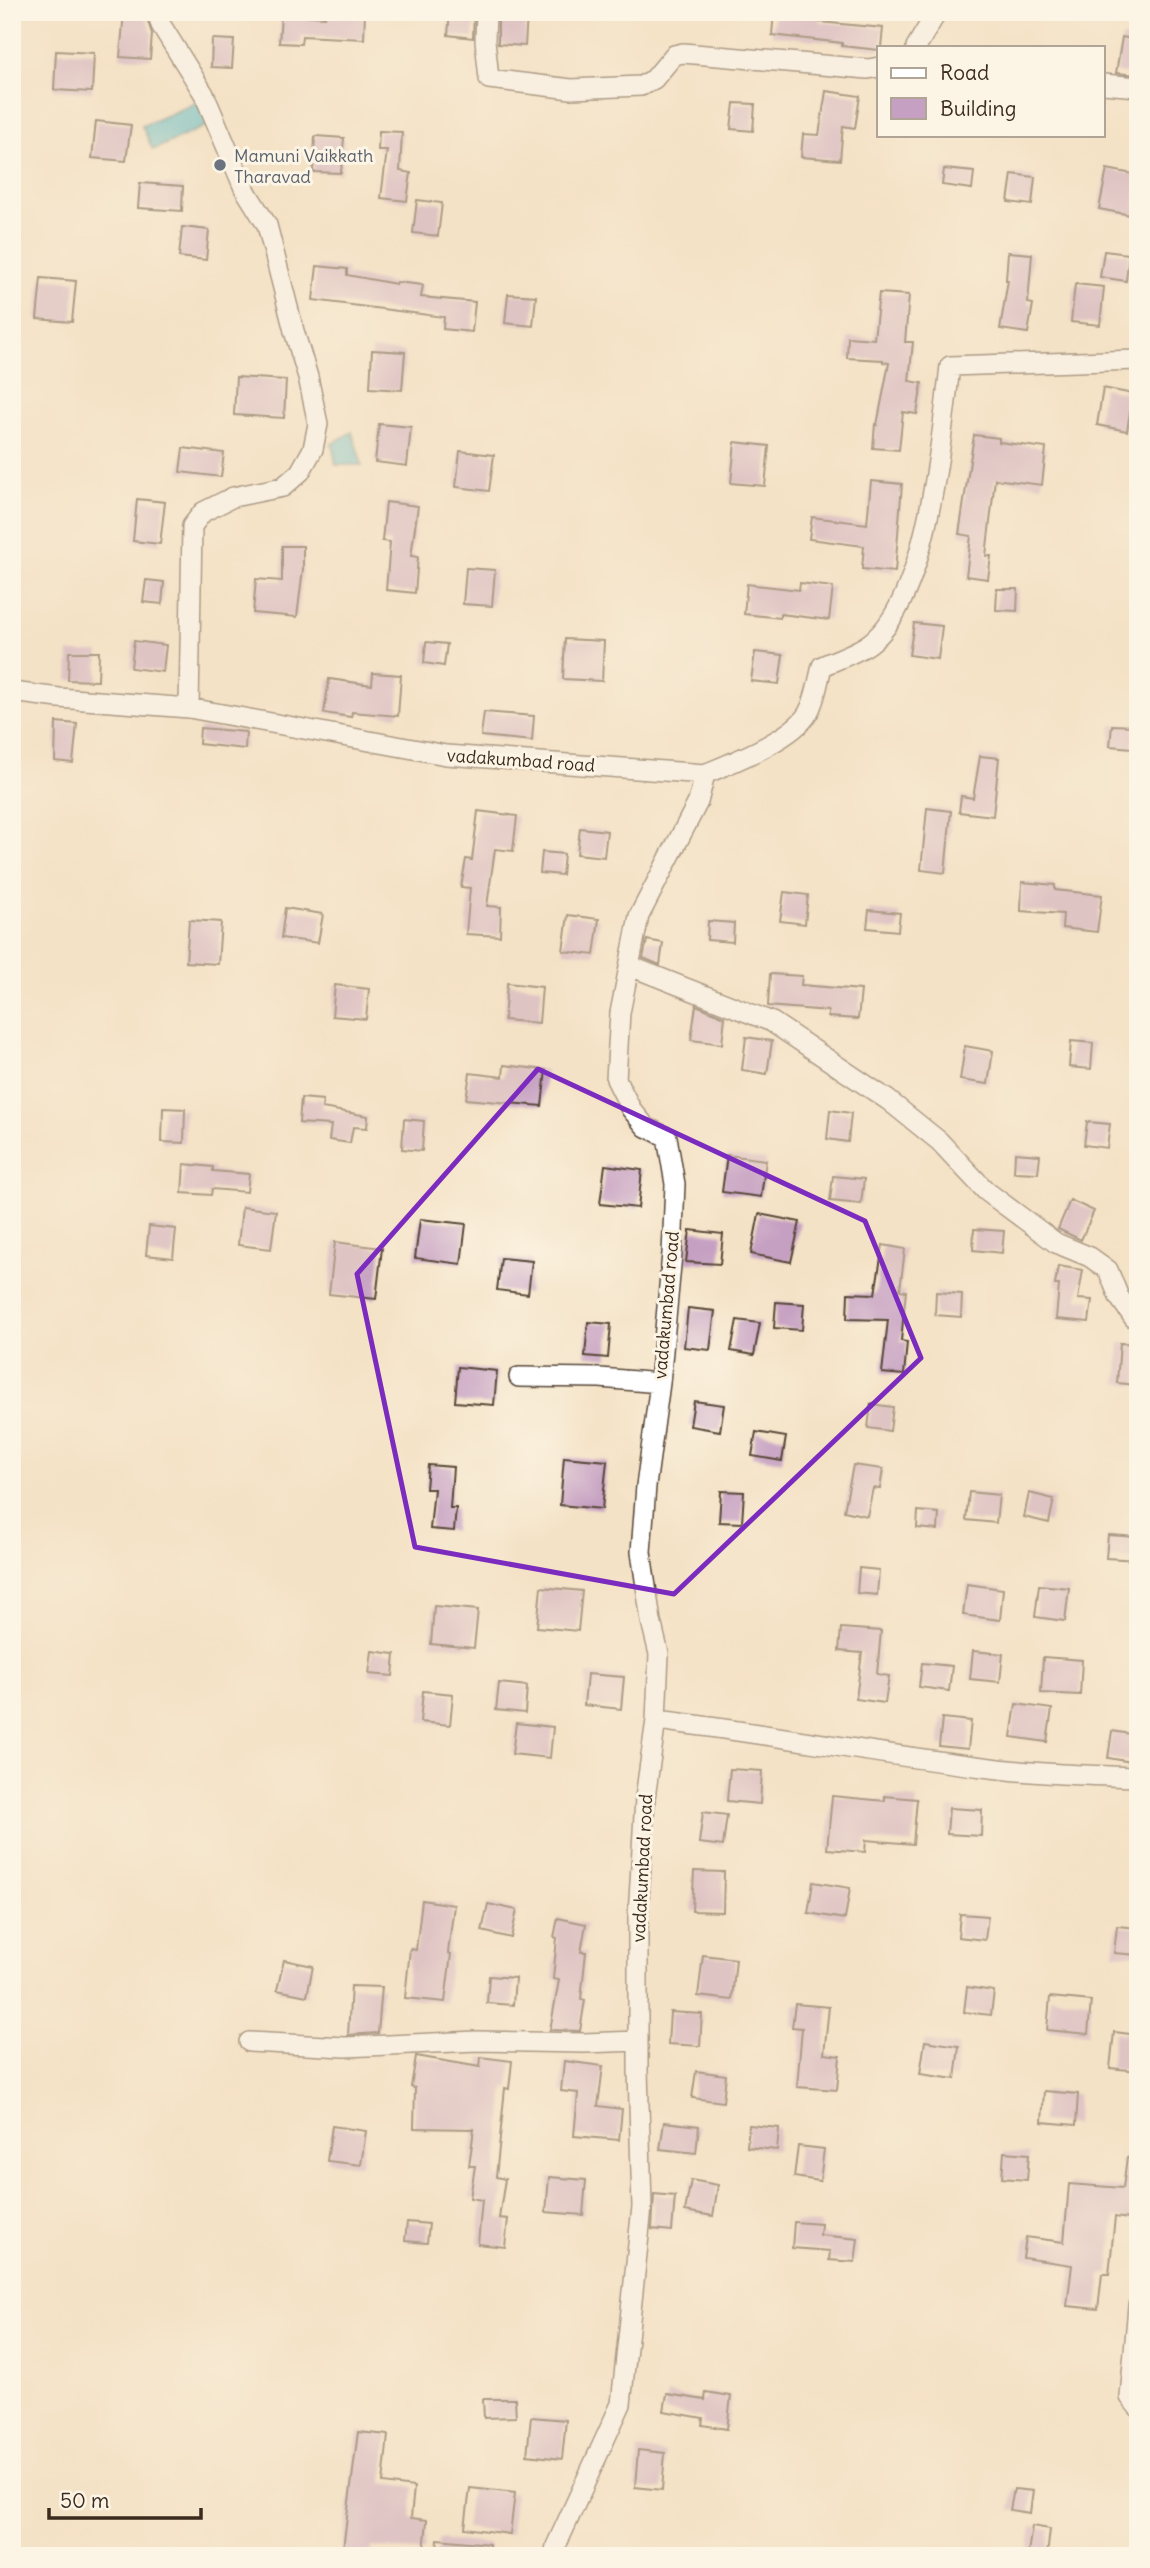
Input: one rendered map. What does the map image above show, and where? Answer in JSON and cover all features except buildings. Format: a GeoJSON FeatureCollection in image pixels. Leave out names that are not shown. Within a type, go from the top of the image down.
{"type":"FeatureCollection","features":[{"type":"Feature","properties":{"kind":"street"},"geometry":{"type":"LineString","coordinates":[[158,12],[161,26],[204,94],[244,188],[267,225],[318,424],[313,449],[300,472],[283,487],[233,497],[202,512],[192,526],[189,708]]}},
{"type":"Feature","properties":{"kind":"street"},"geometry":{"type":"LineString","coordinates":[[486,12],[485,40],[489,79],[571,89],[641,86],[654,79],[674,55],[683,53],[868,69],[877,67]]}},
{"type":"Feature","properties":{"kind":"street"},"geometry":{"type":"LineString","coordinates":[[917,46],[937,12]]}},
{"type":"Feature","properties":{"kind":"street"},"geometry":{"type":"LineString","coordinates":[[1104,84],[1138,87]]}},
{"type":"Feature","properties":{"kind":"street"},"geometry":{"type":"LineString","coordinates":[[705,774],[793,731],[807,714],[814,699],[822,666],[870,643],[892,619],[909,584],[935,490],[950,366],[1138,360]]}},
{"type":"Feature","properties":{"kind":"street","name":"vadakumbad road"},"geometry":{"type":"LineString","coordinates":[[12,692],[189,708],[446,755],[705,774],[698,802],[639,916],[620,1013],[617,1079],[631,1108],[646,1127],[667,1137],[675,1184],[660,1383],[646,1486],[641,1552],[659,1654],[656,1720],[645,1798],[638,1916],[642,2207],[621,2404],[556,2546],[554,2556]]}},
{"type":"Feature","properties":{"kind":"street"},"geometry":{"type":"LineString","coordinates":[[630,966],[772,1022],[887,1100],[940,1141],[986,1191],[1056,1243],[1090,1257],[1108,1270],[1119,1297],[1134,1318],[1138,1319]]}},
{"type":"Feature","properties":{"kind":"street"},"geometry":{"type":"LineString","coordinates":[[519,1377],[600,1378],[660,1383]]}},
{"type":"Feature","properties":{"kind":"street"},"geometry":{"type":"LineString","coordinates":[[656,1720],[757,1732],[860,1751],[987,1768],[1138,1777]]}},
{"type":"Feature","properties":{"kind":"street"},"geometry":{"type":"LineString","coordinates":[[249,2042],[345,2047],[477,2041],[638,2041]]}},
{"type":"Feature","properties":{"kind":"street"},"geometry":{"type":"LineString","coordinates":[[1138,2306],[1130,2398],[1138,2407]]}},
{"type":"Feature","properties":{"kind":"highlighted area"},"geometry":{"type":"Polygon","coordinates":[[[538,1069],[865,1221],[921,1358],[674,1594],[415,1547],[357,1274],[538,1069]]]}},
{"type":"Feature","properties":{"kind":"water"},"geometry":{"type":"Polygon","coordinates":[[[200,101],[208,125],[153,150],[142,126],[200,101]]]}},
{"type":"Feature","properties":{"kind":"water"},"geometry":{"type":"Polygon","coordinates":[[[352,432],[362,465],[336,465],[332,444],[352,432]]]}},
{"type":"Feature","properties":{"kind":"place","name":"Mamuni Vaikkath Tharavad"},"geometry":{"type":"Point","coordinates":[220,165]}}]}
